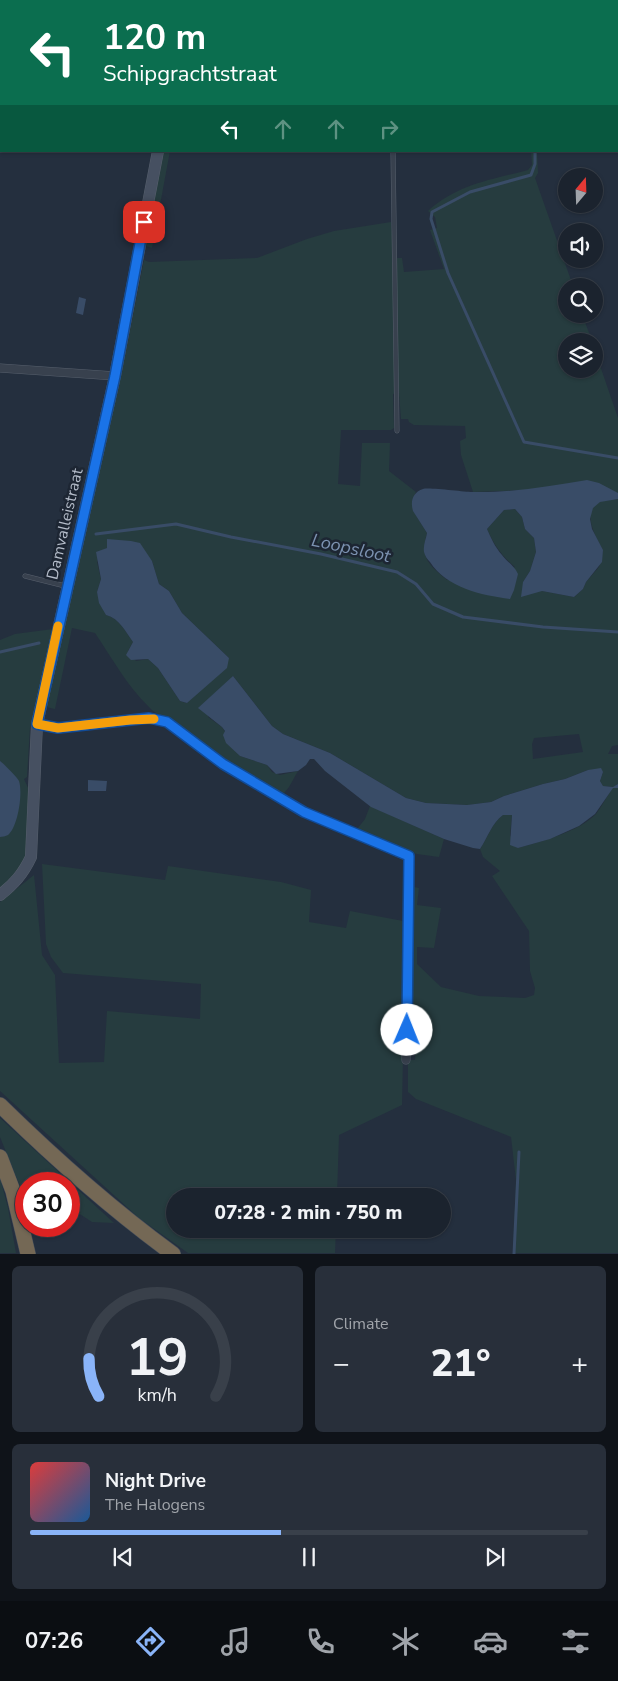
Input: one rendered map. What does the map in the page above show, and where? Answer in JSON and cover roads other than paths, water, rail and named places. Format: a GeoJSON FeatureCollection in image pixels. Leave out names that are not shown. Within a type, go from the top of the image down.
{"type":"FeatureCollection","features":[{"type":"Feature","properties":{"kind":"highway"},"geometry":{"type":"LineString","coordinates":[[0,1105],[137,1228],[173,1254]]}},
{"type":"Feature","properties":{"kind":"highway"},"geometry":{"type":"LineString","coordinates":[[0,1157],[13,1191],[28,1254]]}},
{"type":"Feature","properties":{"kind":"street","name":"Damvalleistraat"},"geometry":{"type":"LineString","coordinates":[[0,895],[19,878],[31,858],[37,724],[115,376],[158,152]]}},
{"type":"Feature","properties":{"kind":"street"},"geometry":{"type":"LineString","coordinates":[[0,368],[115,376]]}},
{"type":"Feature","properties":{"kind":"street"},"geometry":{"type":"LineString","coordinates":[[37,724],[58,728],[149,718],[167,722],[223,764],[304,812],[409,856],[406,1060]]}},
{"type":"Feature","properties":{"kind":"lane"},"geometry":{"type":"LineString","coordinates":[[393,152],[397,431]]}},
{"type":"Feature","properties":{"kind":"lane"},"geometry":{"type":"LineString","coordinates":[[25,576],[68,586]]}},
{"type":"Feature","properties":{"kind":"water"},"geometry":{"type":"Polygon","coordinates":[[[79,297],[86,299],[83,315],[76,313],[79,297]]]}},
{"type":"Feature","properties":{"kind":"water"},"geometry":{"type":"Polygon","coordinates":[[[587,480],[599,483],[618,493],[618,499],[600,502],[593,508],[590,519],[592,529],[603,550],[602,562],[586,582],[583,589],[574,597],[542,591],[521,597],[523,582],[530,571],[536,552],[534,538],[525,529],[522,517],[515,509],[504,510],[487,529],[497,549],[515,568],[518,574],[510,599],[476,592],[455,584],[437,571],[425,555],[424,547],[427,533],[412,507],[413,497],[420,490],[502,491],[530,489],[587,480]]]}},
{"type":"Feature","properties":{"kind":"water"},"geometry":{"type":"Polygon","coordinates":[[[107,539],[140,543],[152,561],[159,584],[169,591],[182,613],[229,658],[227,668],[187,703],[180,701],[158,668],[148,659],[131,660],[126,655],[133,642],[119,622],[106,615],[99,603],[97,592],[101,579],[96,552],[107,548],[107,539]]]}},
{"type":"Feature","properties":{"kind":"water"},"geometry":{"type":"Polygon","coordinates":[[[233,676],[272,726],[283,734],[330,753],[406,798],[426,803],[467,805],[491,802],[504,796],[565,779],[588,770],[601,768],[603,772],[600,781],[603,786],[613,787],[618,784],[618,788],[613,788],[595,814],[579,826],[550,839],[518,848],[510,845],[512,815],[503,815],[493,826],[480,849],[473,848],[444,839],[371,807],[325,771],[314,759],[310,759],[298,771],[276,774],[267,765],[240,756],[226,743],[223,735],[225,731],[222,727],[198,708],[233,676]]]}},
{"type":"Feature","properties":{"kind":"water"},"geometry":{"type":"Polygon","coordinates":[[[0,761],[19,781],[20,793],[19,810],[15,825],[8,835],[0,837],[0,761]]]}},
{"type":"Feature","properties":{"kind":"water"},"geometry":{"type":"Polygon","coordinates":[[[88,780],[107,781],[106,791],[88,791],[88,780]]]}},
{"type":"Feature","properties":{"kind":"waterway"},"geometry":{"type":"LineString","coordinates":[[535,152],[535,164],[531,175],[470,192],[432,212],[431,219],[448,273],[524,442],[618,458]]}},
{"type":"Feature","properties":{"kind":"waterway","name":"Loopsloot"},"geometry":{"type":"LineString","coordinates":[[96,534],[176,524],[397,572],[416,584],[433,604],[463,617],[543,627],[618,632]]}},
{"type":"Feature","properties":{"kind":"waterway","name":"Loopsloot"},"geometry":{"type":"LineString","coordinates":[[0,652],[39,643]]}},
{"type":"Feature","properties":{"kind":"waterway"},"geometry":{"type":"LineString","coordinates":[[514,1254],[519,1152]]}}]}
